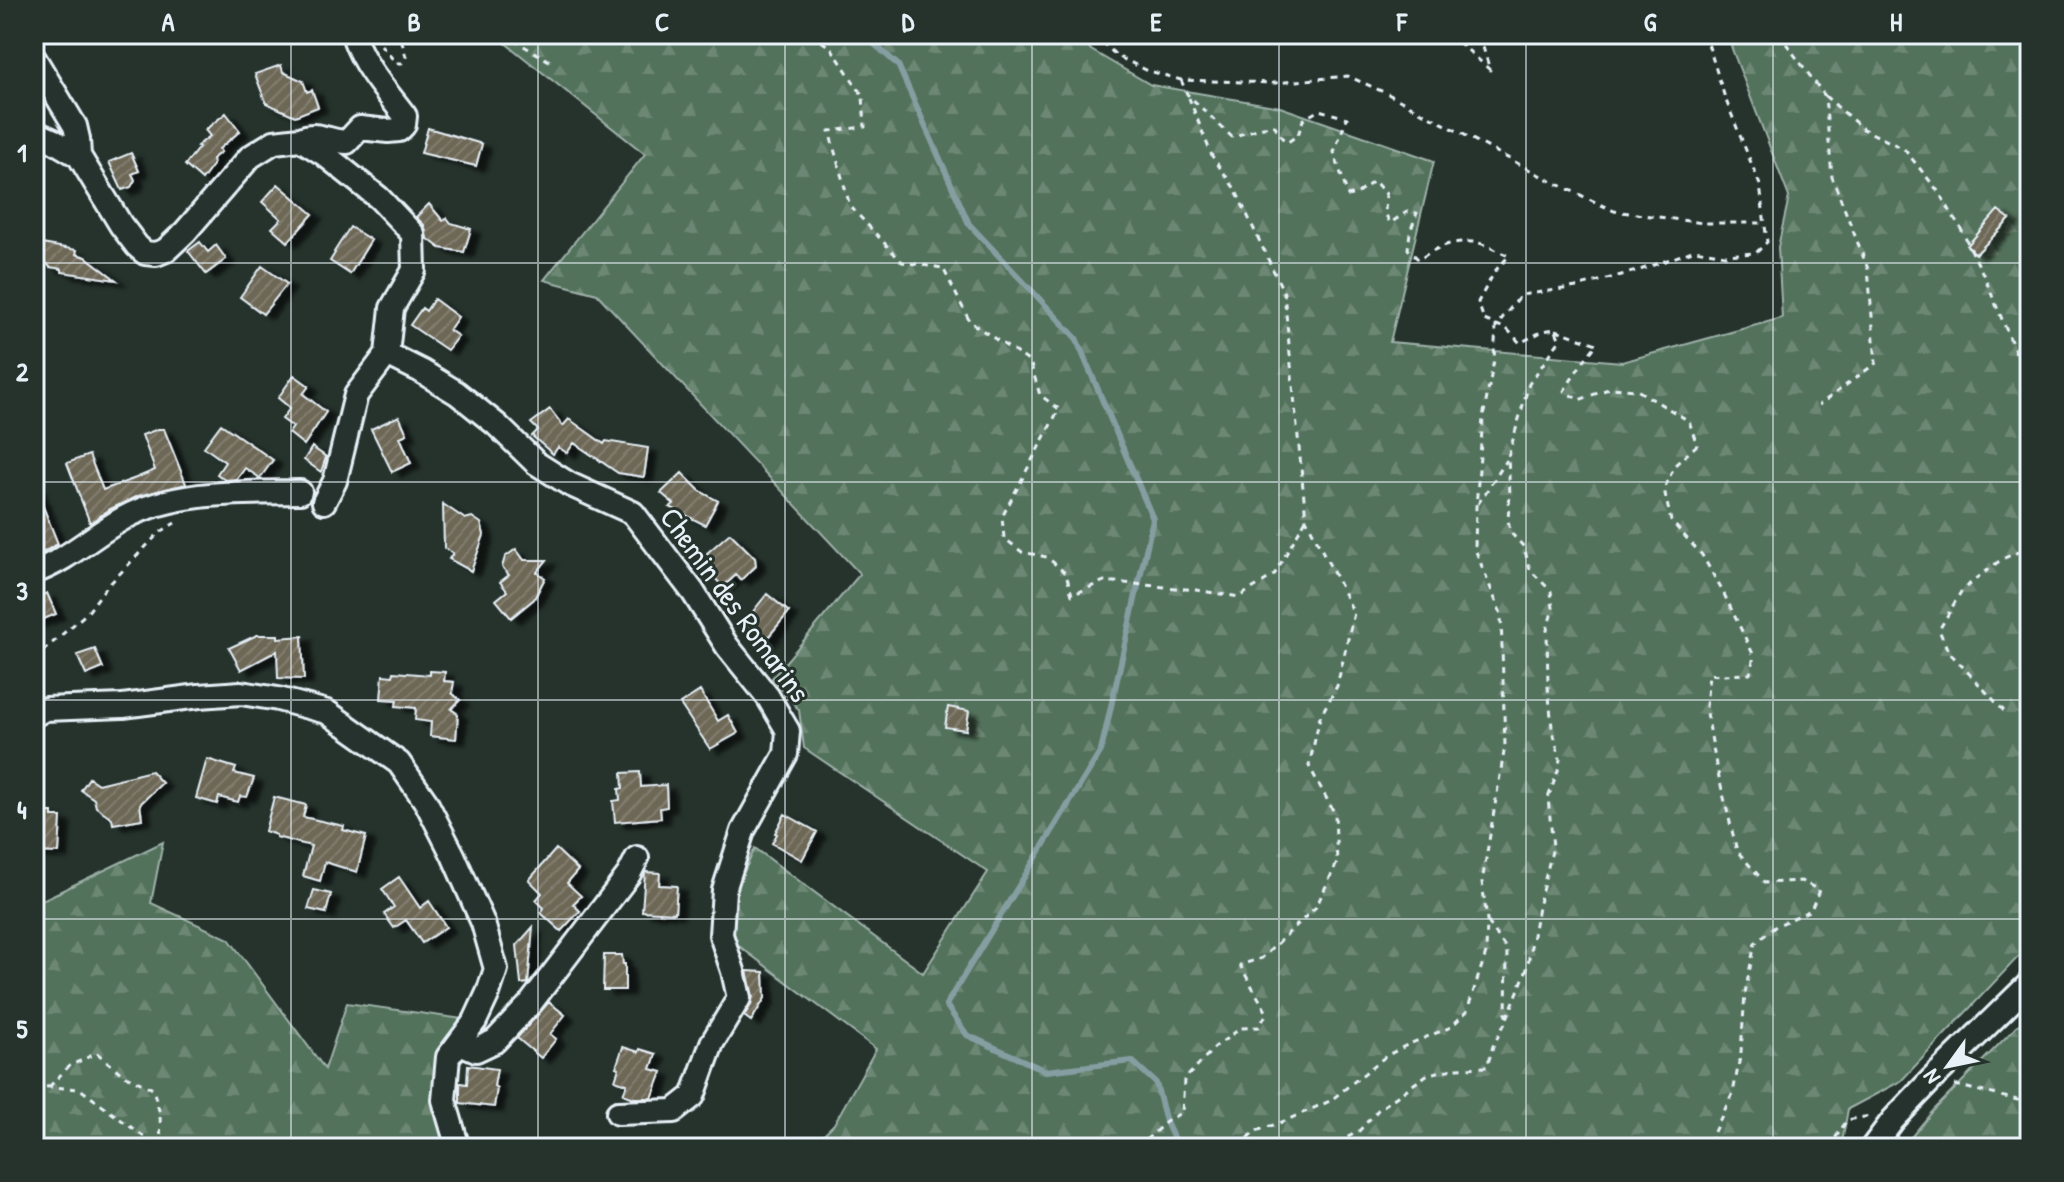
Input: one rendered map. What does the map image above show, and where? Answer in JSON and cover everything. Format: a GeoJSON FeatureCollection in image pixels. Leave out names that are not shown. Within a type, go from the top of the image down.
{"type":"FeatureCollection","features":[{"type":"Feature","properties":{"kind":"street"},"geometry":{"type":"LineString","coordinates":[[34,58],[75,126],[79,156],[121,225],[145,253],[156,254],[166,250],[185,232],[250,157],[274,142],[309,135],[347,142],[360,128],[388,131],[399,130],[404,125],[405,116],[377,78],[355,40],[370,37]]}},
{"type":"Feature","properties":{"kind":"street"},"geometry":{"type":"LineString","coordinates":[[34,132],[79,156]]}},
{"type":"Feature","properties":{"kind":"street"},"geometry":{"type":"LineString","coordinates":[[300,139],[379,198],[413,234],[414,270],[392,308],[387,354],[356,395],[335,481],[324,502]]}},
{"type":"Feature","properties":{"kind":"street","name":"Chemin des Romarins"},"geometry":{"type":"LineString","coordinates":[[387,354],[457,393],[497,425],[536,463],[569,484],[633,513],[693,592],[727,646],[768,697],[788,731],[786,754],[743,831],[724,890],[721,935],[739,998],[712,1043],[693,1096],[674,1111],[618,1113]]}},
{"type":"Feature","properties":{"kind":"street"},"geometry":{"type":"LineString","coordinates":[[34,572],[76,551],[123,518],[155,504],[240,493],[300,492]]}},
{"type":"Feature","properties":{"kind":"street"},"geometry":{"type":"LineString","coordinates":[[34,715],[45,709],[123,706],[241,693],[327,712],[399,763],[426,802],[453,855],[483,923],[496,969],[475,1021],[448,1057],[444,1100],[458,1148]]}},
{"type":"Feature","properties":{"kind":"street"},"geometry":{"type":"LineString","coordinates":[[460,1043],[476,1050],[495,1041],[530,1004],[629,874],[637,858]]}},
{"type":"Feature","properties":{"kind":"street"},"geometry":{"type":"LineString","coordinates":[[1872,1148],[1893,1120],[1932,1079],[2030,983]]}},
{"type":"Feature","properties":{"kind":"path"},"geometry":{"type":"LineString","coordinates":[[370,37],[396,63],[402,63],[406,57],[400,34]]}},
{"type":"Feature","properties":{"kind":"path"},"geometry":{"type":"LineString","coordinates":[[503,34],[553,63]]}},
{"type":"Feature","properties":{"kind":"path"},"geometry":{"type":"LineString","coordinates":[[812,34],[832,49],[863,96],[865,127],[829,131],[850,206],[902,262],[943,268],[970,322],[1030,362],[1040,395],[1059,409],[1002,517],[1004,538],[1022,552],[1047,557],[1066,574],[1072,595],[1104,581],[1239,597],[1274,575],[1306,519]]}},
{"type":"Feature","properties":{"kind":"path"},"geometry":{"type":"LineString","coordinates":[[1093,34],[1117,56],[1146,70],[1181,80],[1275,83],[1348,76],[1614,211],[1703,223],[1766,223]]}},
{"type":"Feature","properties":{"kind":"path"},"geometry":{"type":"LineString","coordinates":[[1450,34],[1490,70],[1479,34]]}},
{"type":"Feature","properties":{"kind":"path"},"geometry":{"type":"LineString","coordinates":[[1241,1148],[1253,1132],[1330,1101],[1386,1056],[1451,1027],[1467,1011],[1486,953],[1487,920],[1482,882],[1505,746],[1501,614],[1475,549],[1483,418],[1494,360],[1496,326],[1521,295],[1577,287],[1640,270],[1695,250],[1725,255],[1756,253],[1767,242],[1760,185],[1725,98],[1705,34]]}},
{"type":"Feature","properties":{"kind":"path"},"geometry":{"type":"LineString","coordinates":[[1779,34],[1825,96],[1863,129],[1904,149],[1938,191],[1960,227],[2016,353],[2030,374]]}},
{"type":"Feature","properties":{"kind":"path"},"geometry":{"type":"LineString","coordinates":[[1137,1148],[1182,1112],[1184,1080],[1215,1047],[1241,1028],[1259,1027],[1267,1013],[1240,965],[1262,958],[1316,907],[1337,863],[1335,814],[1309,766],[1320,717],[1337,686],[1354,613],[1306,519],[1284,293],[1235,189],[1212,156],[1181,80]]}},
{"type":"Feature","properties":{"kind":"path"},"geometry":{"type":"LineString","coordinates":[[1187,94],[1232,137],[1275,126],[1288,142],[1298,135],[1303,120],[1319,110],[1347,118],[1334,152],[1348,196],[1374,181],[1386,194],[1385,213],[1390,223],[1407,212],[1417,213],[1408,249],[1419,260],[1447,244],[1474,242],[1509,256],[1495,271],[1478,302],[1484,320],[1507,329],[1520,343],[1543,331],[1555,329],[1597,344],[1564,391],[1579,400],[1611,388],[1637,390],[1689,421],[1697,445],[1675,465],[1664,489],[1671,521],[1702,555],[1754,656],[1750,674],[1709,674],[1706,707],[1716,765],[1737,851],[1765,883],[1801,881],[1819,890],[1811,910],[1776,926],[1755,943],[1745,993],[1741,1052],[1733,1093],[1706,1148]]}},
{"type":"Feature","properties":{"kind":"path"},"geometry":{"type":"LineString","coordinates":[[1819,405],[1876,363],[1868,269],[1832,177],[1825,96]]}},
{"type":"Feature","properties":{"kind":"path"},"geometry":{"type":"LineString","coordinates":[[1328,1148],[1359,1131],[1378,1110],[1428,1074],[1458,1068],[1487,1067],[1527,969],[1553,847],[1548,798],[1560,759],[1552,727],[1548,686],[1547,630],[1553,608],[1551,591],[1530,570],[1524,547],[1510,532],[1508,457],[1529,384],[1560,340],[1555,329]]}},
{"type":"Feature","properties":{"kind":"path"},"geometry":{"type":"LineString","coordinates":[[1476,507],[1508,457]]}},
{"type":"Feature","properties":{"kind":"path"},"geometry":{"type":"LineString","coordinates":[[34,659],[88,612],[103,591],[159,533],[182,519]]}},
{"type":"Feature","properties":{"kind":"path"},"geometry":{"type":"LineString","coordinates":[[2004,711],[1948,651],[1939,630],[1962,590],[2002,559],[2030,547]]}},
{"type":"Feature","properties":{"kind":"path"},"geometry":{"type":"LineString","coordinates":[[1487,920],[1507,950],[1506,1021]]}},
{"type":"Feature","properties":{"kind":"path"},"geometry":{"type":"LineString","coordinates":[[49,1087],[69,1066],[97,1053],[122,1074],[153,1089],[160,1114],[160,1148]]}},
{"type":"Feature","properties":{"kind":"path"},"geometry":{"type":"LineString","coordinates":[[1932,1079],[2030,1103]]}},
{"type":"Feature","properties":{"kind":"path"},"geometry":{"type":"LineString","coordinates":[[34,1086],[80,1089],[160,1148]]}},
{"type":"Feature","properties":{"kind":"path"},"geometry":{"type":"LineString","coordinates":[[1829,1148],[1847,1120],[1876,1115],[1893,1120]]}},
{"type":"Feature","properties":{"kind":"green space"},"geometry":{"type":"Polygon","coordinates":[[[494,34],[1078,34],[1091,50],[1151,85],[1280,107],[1434,161],[1390,342],[1622,362],[1782,318],[1778,247],[1789,197],[1728,34],[2030,34],[2030,952],[2018,957],[1901,1081],[1848,1109],[1841,1148],[810,1148],[834,1124],[876,1049],[731,940],[737,887],[755,848],[923,973],[988,872],[804,748],[799,710],[772,678],[860,574],[597,294],[544,280],[645,154],[494,34]]]}},
{"type":"Feature","properties":{"kind":"green space"},"geometry":{"type":"Polygon","coordinates":[[[163,842],[151,903],[229,939],[325,1069],[347,1003],[463,1019],[444,1054],[451,1148],[34,1148],[34,904],[163,842]]]}},
{"type":"Feature","properties":{"kind":"green space"},"geometry":{"type":"Polygon","coordinates":[[[2030,1013],[2030,1148],[1902,1148],[1933,1111],[2030,1013]]]}},
{"type":"Feature","properties":{"kind":"building"},"geometry":{"type":"Polygon","coordinates":[[[281,65],[283,72],[303,81],[307,92],[312,90],[318,107],[295,116],[266,103],[255,74],[281,65]]]}},
{"type":"Feature","properties":{"kind":"building"},"geometry":{"type":"Polygon","coordinates":[[[226,113],[240,131],[219,149],[221,152],[212,159],[213,165],[202,180],[185,165],[197,146],[210,136],[205,130],[226,113]]]}},
{"type":"Feature","properties":{"kind":"building"},"geometry":{"type":"Polygon","coordinates":[[[428,128],[482,144],[476,166],[421,153],[428,128]]]}},
{"type":"Feature","properties":{"kind":"building"},"geometry":{"type":"Polygon","coordinates":[[[131,153],[139,171],[132,174],[135,180],[131,187],[122,190],[109,162],[131,153]]]}},
{"type":"Feature","properties":{"kind":"building"},"geometry":{"type":"Polygon","coordinates":[[[278,184],[313,214],[288,242],[272,228],[281,219],[262,202],[278,184]]]}},
{"type":"Feature","properties":{"kind":"building"},"geometry":{"type":"Polygon","coordinates":[[[429,204],[443,221],[447,218],[451,223],[471,229],[464,252],[440,248],[427,238],[424,225],[416,217],[429,204]]]}},
{"type":"Feature","properties":{"kind":"building"},"geometry":{"type":"Polygon","coordinates":[[[1998,210],[2010,219],[1976,254],[1967,246],[1998,210]]]}},
{"type":"Feature","properties":{"kind":"building"},"geometry":{"type":"Polygon","coordinates":[[[350,227],[371,240],[350,274],[330,261],[350,227]]]}},
{"type":"Feature","properties":{"kind":"building"},"geometry":{"type":"Polygon","coordinates":[[[200,242],[208,252],[216,245],[226,259],[206,274],[188,251],[200,242]]]}},
{"type":"Feature","properties":{"kind":"building"},"geometry":{"type":"Polygon","coordinates":[[[42,244],[77,250],[76,254],[86,257],[116,280],[62,272],[62,269],[50,267],[40,257],[42,244]]]}},
{"type":"Feature","properties":{"kind":"building"},"geometry":{"type":"Polygon","coordinates":[[[262,266],[287,284],[263,314],[240,297],[262,266]]]}},
{"type":"Feature","properties":{"kind":"building"},"geometry":{"type":"Polygon","coordinates":[[[434,299],[458,317],[449,330],[458,336],[447,350],[410,325],[422,308],[426,311],[434,299]]]}},
{"type":"Feature","properties":{"kind":"building"},"geometry":{"type":"Polygon","coordinates":[[[294,375],[309,386],[303,394],[326,412],[304,445],[289,433],[293,427],[282,419],[290,408],[278,398],[294,375]]]}},
{"type":"Feature","properties":{"kind":"building"},"geometry":{"type":"Polygon","coordinates":[[[550,409],[563,426],[569,419],[604,444],[606,441],[648,448],[644,477],[618,473],[574,443],[567,453],[558,447],[553,454],[532,436],[538,430],[531,423],[550,409]]]}},
{"type":"Feature","properties":{"kind":"building"},"geometry":{"type":"Polygon","coordinates":[[[399,416],[407,434],[400,437],[411,463],[392,472],[371,429],[399,416]]]}},
{"type":"Feature","properties":{"kind":"building"},"geometry":{"type":"Polygon","coordinates":[[[221,424],[273,460],[260,478],[245,468],[237,479],[225,480],[217,474],[225,462],[204,447],[221,424]]]}},
{"type":"Feature","properties":{"kind":"building"},"geometry":{"type":"Polygon","coordinates":[[[164,429],[186,484],[138,496],[90,523],[67,463],[89,455],[103,490],[136,478],[155,470],[142,435],[164,429]]]}},
{"type":"Feature","properties":{"kind":"building"},"geometry":{"type":"Polygon","coordinates":[[[312,447],[326,457],[321,472],[304,460],[312,447]]]}},
{"type":"Feature","properties":{"kind":"building"},"geometry":{"type":"Polygon","coordinates":[[[682,473],[700,491],[718,501],[705,525],[670,507],[674,504],[661,493],[682,473]]]}},
{"type":"Feature","properties":{"kind":"building"},"geometry":{"type":"Polygon","coordinates":[[[34,484],[58,544],[38,555],[34,546],[34,484]]]}},
{"type":"Feature","properties":{"kind":"building"},"geometry":{"type":"Polygon","coordinates":[[[443,504],[465,519],[472,517],[481,523],[484,535],[471,571],[449,559],[453,553],[444,548],[443,504]]]}},
{"type":"Feature","properties":{"kind":"building"},"geometry":{"type":"Polygon","coordinates":[[[730,533],[755,558],[756,566],[741,580],[736,575],[723,587],[705,567],[712,559],[707,553],[730,533]]]}},
{"type":"Feature","properties":{"kind":"building"},"geometry":{"type":"Polygon","coordinates":[[[516,549],[524,560],[547,560],[537,572],[545,578],[534,599],[511,618],[496,600],[507,591],[500,582],[509,575],[502,567],[505,557],[516,549]]]}},
{"type":"Feature","properties":{"kind":"building"},"geometry":{"type":"Polygon","coordinates":[[[47,593],[56,614],[34,623],[34,598],[47,593]]]}},
{"type":"Feature","properties":{"kind":"building"},"geometry":{"type":"Polygon","coordinates":[[[767,594],[789,612],[764,642],[743,624],[767,594]]]}},
{"type":"Feature","properties":{"kind":"building"},"geometry":{"type":"Polygon","coordinates":[[[257,635],[278,635],[278,638],[304,636],[304,679],[278,678],[277,651],[241,670],[229,648],[257,635]]]}},
{"type":"Feature","properties":{"kind":"building"},"geometry":{"type":"Polygon","coordinates":[[[95,649],[103,668],[86,675],[77,655],[95,649]]]}},
{"type":"Feature","properties":{"kind":"building"},"geometry":{"type":"Polygon","coordinates":[[[430,671],[445,672],[444,681],[454,682],[452,693],[460,700],[451,709],[458,714],[456,739],[430,736],[431,722],[415,720],[416,708],[396,706],[397,700],[381,699],[383,675],[393,676],[394,672],[430,675],[430,671]]]}},
{"type":"Feature","properties":{"kind":"building"},"geometry":{"type":"Polygon","coordinates":[[[700,691],[718,721],[728,715],[738,733],[710,749],[680,704],[700,691]]]}},
{"type":"Feature","properties":{"kind":"building"},"geometry":{"type":"Polygon","coordinates":[[[948,707],[969,711],[966,730],[945,727],[948,707]]]}},
{"type":"Feature","properties":{"kind":"building"},"geometry":{"type":"Polygon","coordinates":[[[207,759],[236,768],[234,773],[254,778],[247,797],[240,796],[238,802],[219,797],[217,804],[196,798],[207,759]]]}},
{"type":"Feature","properties":{"kind":"building"},"geometry":{"type":"Polygon","coordinates":[[[151,771],[162,783],[140,804],[142,819],[113,824],[112,818],[96,807],[94,799],[81,790],[89,778],[98,784],[151,771]]]}},
{"type":"Feature","properties":{"kind":"building"},"geometry":{"type":"Polygon","coordinates":[[[640,772],[641,787],[666,785],[667,807],[660,808],[661,818],[615,822],[613,801],[620,800],[622,773],[640,772]]]}},
{"type":"Feature","properties":{"kind":"building"},"geometry":{"type":"Polygon","coordinates":[[[274,797],[306,805],[303,817],[344,826],[343,830],[366,836],[357,872],[325,862],[320,881],[303,876],[311,846],[265,831],[274,797]]]}},
{"type":"Feature","properties":{"kind":"building"},"geometry":{"type":"Polygon","coordinates":[[[34,812],[52,812],[52,817],[61,817],[59,853],[34,852],[34,812]]]}},
{"type":"Feature","properties":{"kind":"building"},"geometry":{"type":"Polygon","coordinates":[[[785,814],[817,832],[802,860],[772,843],[785,814]]]}},
{"type":"Feature","properties":{"kind":"building"},"geometry":{"type":"Polygon","coordinates":[[[556,849],[578,870],[567,883],[581,896],[573,904],[580,911],[561,931],[541,913],[544,908],[536,900],[542,893],[529,880],[556,849]]]}},
{"type":"Feature","properties":{"kind":"building"},"geometry":{"type":"Polygon","coordinates":[[[645,872],[660,873],[659,885],[677,886],[675,913],[642,911],[645,872]]]}},
{"type":"Feature","properties":{"kind":"building"},"geometry":{"type":"Polygon","coordinates":[[[399,877],[420,908],[429,901],[446,927],[422,943],[406,920],[394,928],[384,914],[394,907],[382,889],[399,877]]]}},
{"type":"Feature","properties":{"kind":"building"},"geometry":{"type":"Polygon","coordinates":[[[314,890],[331,894],[326,913],[308,909],[314,890]]]}},
{"type":"Feature","properties":{"kind":"building"},"geometry":{"type":"Polygon","coordinates":[[[533,927],[528,983],[521,984],[517,945],[533,927]]]}},
{"type":"Feature","properties":{"kind":"building"},"geometry":{"type":"Polygon","coordinates":[[[604,955],[622,955],[625,990],[603,990],[604,955]]]}},
{"type":"Feature","properties":{"kind":"building"},"geometry":{"type":"Polygon","coordinates":[[[747,971],[764,972],[765,998],[751,1021],[744,1016],[753,996],[747,971]]]}},
{"type":"Feature","properties":{"kind":"building"},"geometry":{"type":"Polygon","coordinates":[[[549,1002],[565,1015],[550,1034],[556,1039],[541,1058],[517,1038],[549,1002]]]}},
{"type":"Feature","properties":{"kind":"building"},"geometry":{"type":"Polygon","coordinates":[[[623,1047],[656,1054],[651,1069],[662,1072],[652,1098],[634,1098],[623,1094],[627,1084],[615,1080],[623,1047]]]}},
{"type":"Feature","properties":{"kind":"building"},"geometry":{"type":"Polygon","coordinates":[[[468,1065],[497,1069],[494,1107],[460,1103],[460,1083],[467,1084],[468,1065]]]}},
{"type":"Feature","properties":{"kind":"waterway"},"geometry":{"type":"LineString","coordinates":[[863,34],[898,65],[969,224],[1076,338],[1153,519],[1101,751],[946,1005],[967,1035],[1046,1071],[1132,1061],[1156,1083],[1166,1122],[1178,1148]]}}]}
